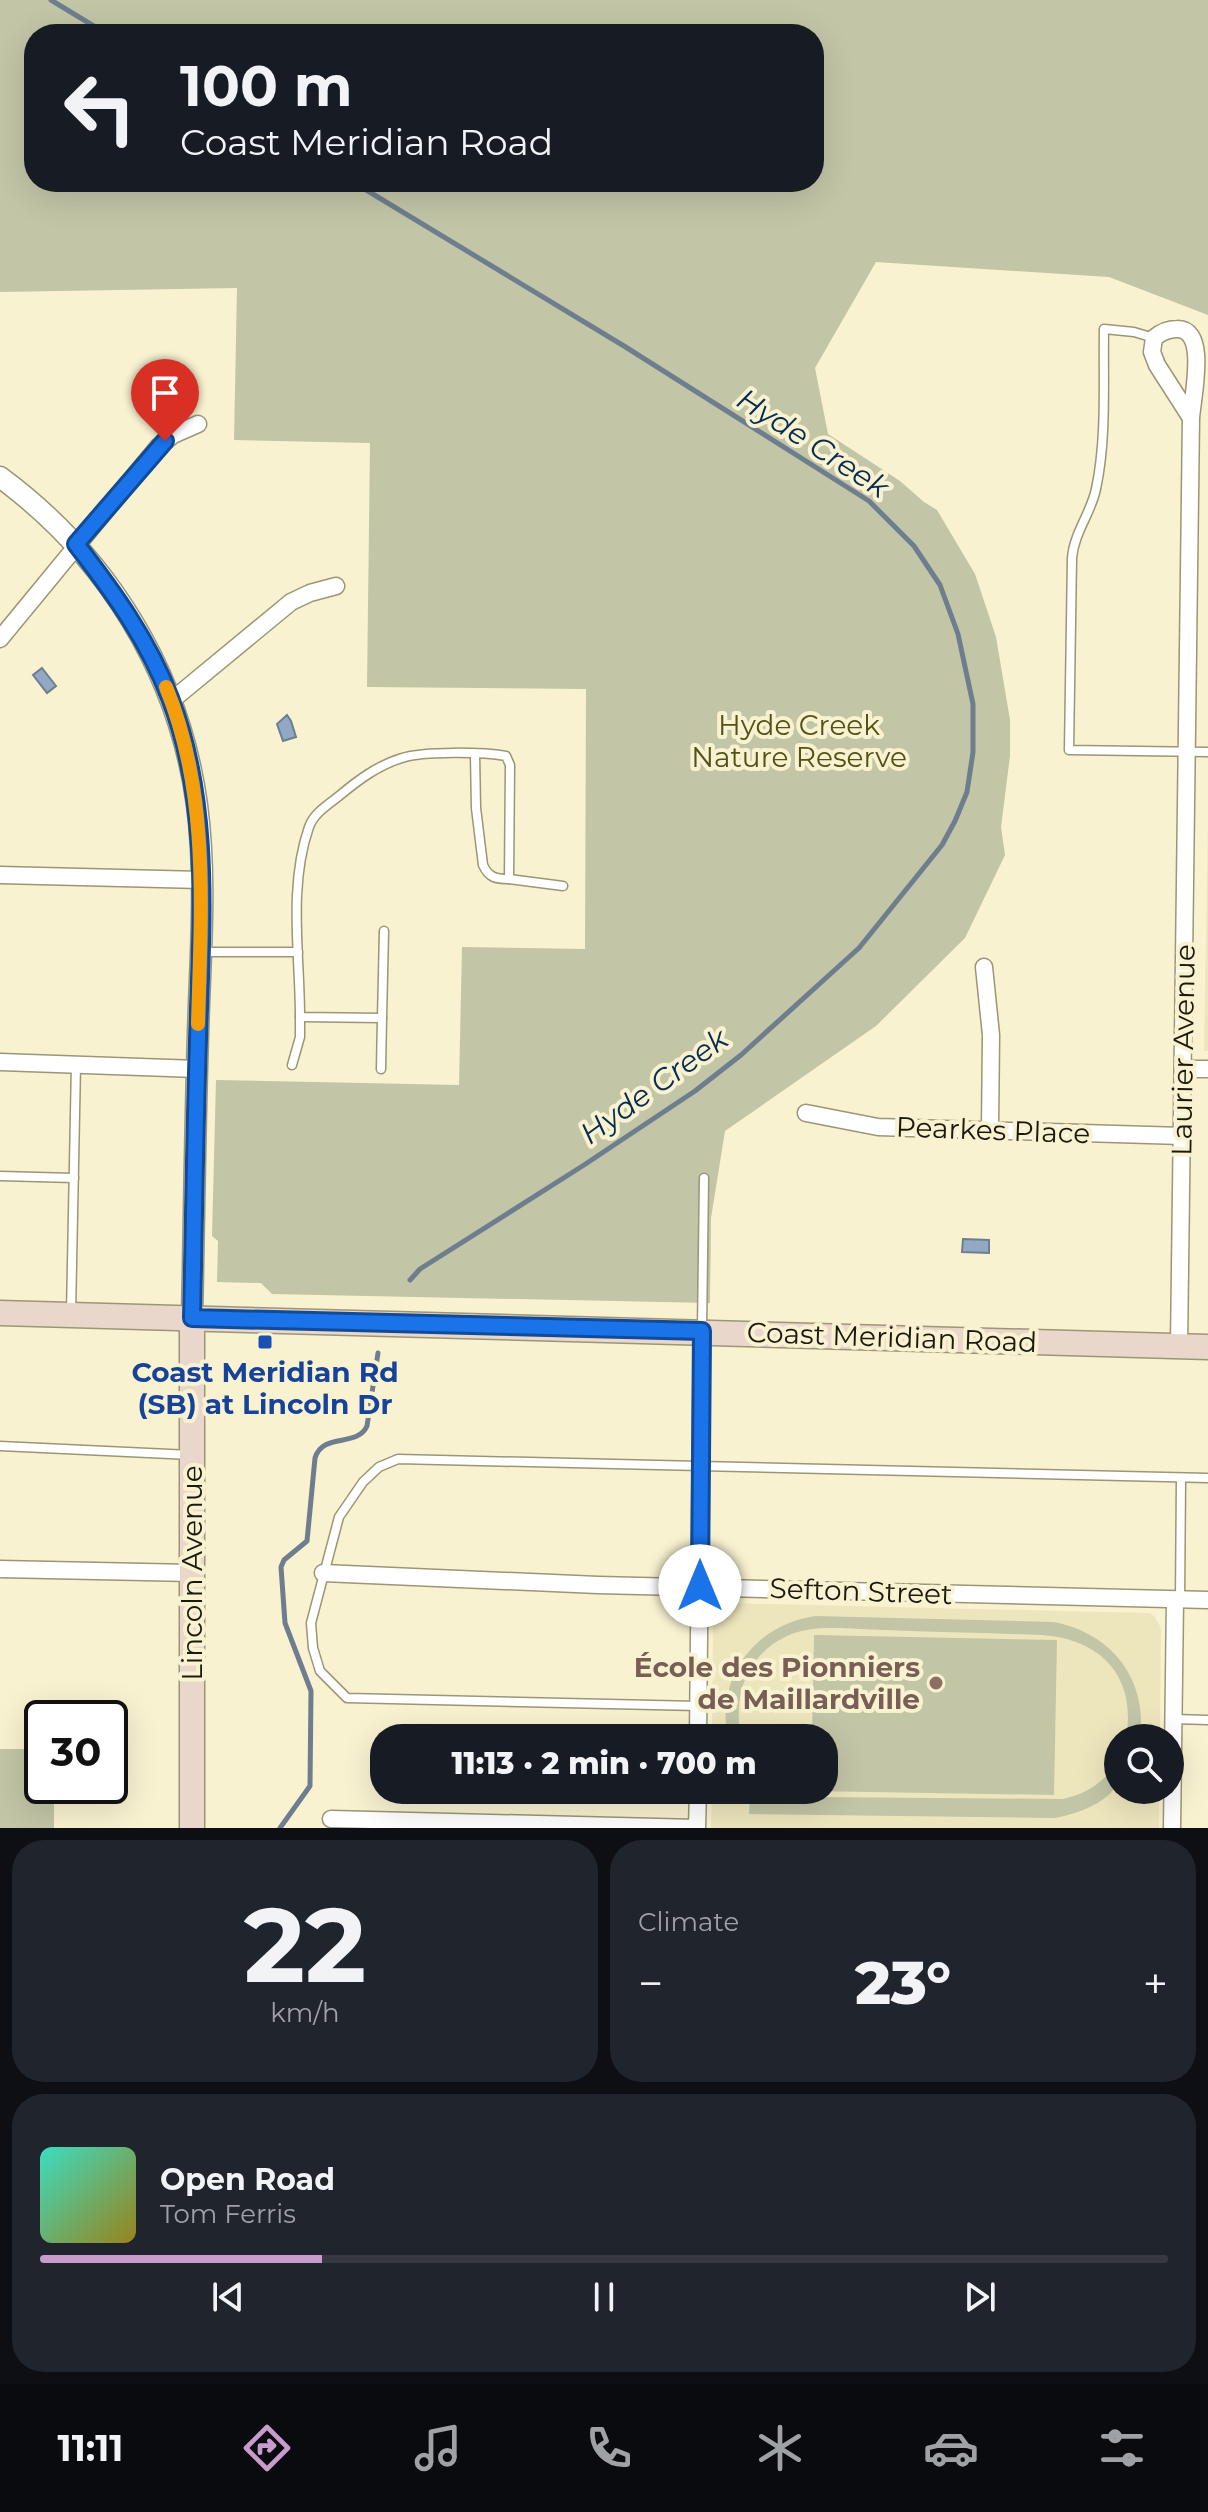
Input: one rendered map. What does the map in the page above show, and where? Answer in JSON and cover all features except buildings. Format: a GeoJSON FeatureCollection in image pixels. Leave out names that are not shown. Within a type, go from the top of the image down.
{"type":"FeatureCollection","features":[{"type":"Feature","properties":{"kind":"main road","name":"Coast Meridian Road"},"geometry":{"type":"LineString","coordinates":[[0,1313],[192,1318],[702,1321],[1208,1347]]}},
{"type":"Feature","properties":{"kind":"main road","name":"Lincoln Avenue"},"geometry":{"type":"LineString","coordinates":[[192,1318],[192,1828]]}},
{"type":"Feature","properties":{"kind":"street","name":"Laurier Avenue"},"geometry":{"type":"LineString","coordinates":[[1154,338],[1166,330],[1189,331],[1197,339],[1200,358],[1191,418],[1179,1346]]}},
{"type":"Feature","properties":{"kind":"street"},"geometry":{"type":"LineString","coordinates":[[1154,338],[1152,352],[1157,365],[1191,418]]}},
{"type":"Feature","properties":{"kind":"street"},"geometry":{"type":"LineString","coordinates":[[0,639],[158,447],[173,435],[198,424]]}},
{"type":"Feature","properties":{"kind":"street"},"geometry":{"type":"LineString","coordinates":[[0,477],[50,517],[76,544],[130,616],[156,664],[184,741],[197,804],[201,880],[192,1318]]}},
{"type":"Feature","properties":{"kind":"street"},"geometry":{"type":"LineString","coordinates":[[171,701],[291,602],[336,586]]}},
{"type":"Feature","properties":{"kind":"street"},"geometry":{"type":"LineString","coordinates":[[0,875],[201,880]]}},
{"type":"Feature","properties":{"kind":"street"},"geometry":{"type":"LineString","coordinates":[[984,967],[991,1035],[990,1129]]}},
{"type":"Feature","properties":{"kind":"street"},"geometry":{"type":"LineString","coordinates":[[0,1062],[197,1069]]}},
{"type":"Feature","properties":{"kind":"street"},"geometry":{"type":"LineString","coordinates":[[1183,1069],[1208,1069]]}},
{"type":"Feature","properties":{"kind":"street","name":"Pearkes Place"},"geometry":{"type":"LineString","coordinates":[[806,1113],[878,1127],[1182,1136]]}},
{"type":"Feature","properties":{"kind":"street"},"geometry":{"type":"LineString","coordinates":[[698,1724],[702,1321]]}},
{"type":"Feature","properties":{"kind":"street"},"geometry":{"type":"LineString","coordinates":[[0,1569],[192,1573]]}},
{"type":"Feature","properties":{"kind":"street","name":"Sefton Street"},"geometry":{"type":"LineString","coordinates":[[323,1573],[598,1585],[1208,1600]]}},
{"type":"Feature","properties":{"kind":"street"},"geometry":{"type":"LineString","coordinates":[[1172,1828],[1177,1600]]}},
{"type":"Feature","properties":{"kind":"street"},"geometry":{"type":"LineString","coordinates":[[331,1819],[697,1828],[698,1804]]}},
{"type":"Feature","properties":{"kind":"lane"},"geometry":{"type":"LineString","coordinates":[[1154,338],[1104,329],[1099,473],[1093,502],[1077,535],[1072,558],[1069,750],[1208,752]]}},
{"type":"Feature","properties":{"kind":"lane"},"geometry":{"type":"LineString","coordinates":[[475,754],[476,808],[483,865],[487,873],[492,878],[563,886]]}},
{"type":"Feature","properties":{"kind":"lane"},"geometry":{"type":"LineString","coordinates":[[292,1065],[300,1037],[299,879],[314,817],[367,774],[403,757],[499,755],[509,759],[509,879]]}},
{"type":"Feature","properties":{"kind":"lane"},"geometry":{"type":"LineString","coordinates":[[381,1069],[384,931]]}},
{"type":"Feature","properties":{"kind":"lane"},"geometry":{"type":"LineString","coordinates":[[200,952],[298,952]]}},
{"type":"Feature","properties":{"kind":"lane"},"geometry":{"type":"LineString","coordinates":[[300,1017],[382,1018]]}},
{"type":"Feature","properties":{"kind":"lane"},"geometry":{"type":"LineString","coordinates":[[71,1315],[76,1064]]}},
{"type":"Feature","properties":{"kind":"lane"},"geometry":{"type":"LineString","coordinates":[[0,1176],[74,1178]]}},
{"type":"Feature","properties":{"kind":"lane"},"geometry":{"type":"LineString","coordinates":[[702,1321],[704,1178]]}},
{"type":"Feature","properties":{"kind":"lane"},"geometry":{"type":"LineString","coordinates":[[0,1446],[192,1455]]}},
{"type":"Feature","properties":{"kind":"lane"},"geometry":{"type":"LineString","coordinates":[[699,1706],[347,1698],[320,1671],[313,1648],[311,1623],[339,1517],[349,1500],[379,1467],[398,1459],[1208,1478]]}},
{"type":"Feature","properties":{"kind":"lane"},"geometry":{"type":"LineString","coordinates":[[1177,1600],[1181,1478]]}},
{"type":"Feature","properties":{"kind":"lane"},"geometry":{"type":"LineString","coordinates":[[1173,1719],[1208,1720]]}},
{"type":"Feature","properties":{"kind":"shaded area"},"geometry":{"type":"Polygon","coordinates":[[[1208,819],[1208,1051],[1204,1051],[1208,819]]]}},
{"type":"Feature","properties":{"kind":"shaded area","name":"École des Pionniers de Maillardville"},"geometry":{"type":"Polygon","coordinates":[[[725,1603],[1150,1613],[1161,1628],[1160,1724],[1104,1724],[1104,1804],[1159,1804],[1159,1828],[711,1828],[712,1804],[838,1804],[838,1724],[712,1724],[713,1619],[717,1608],[725,1603]]]}},
{"type":"Feature","properties":{"kind":"green space","name":"Hyde Creek Nature Reserve"},"geometry":{"type":"Polygon","coordinates":[[[0,0],[1208,0],[1208,315],[1109,277],[876,262],[815,368],[828,434],[900,481],[937,510],[975,574],[996,637],[1010,720],[1010,756],[1001,827],[1005,855],[965,938],[876,1026],[725,1131],[711,1218],[710,1303],[272,1294],[261,1283],[217,1282],[218,1241],[212,1236],[216,1080],[459,1085],[462,947],[585,949],[586,689],[367,687],[370,443],[234,440],[237,288],[0,292],[0,0]]]}},
{"type":"Feature","properties":{"kind":"green space"},"geometry":{"type":"Polygon","coordinates":[[[815,1616],[1054,1622],[1093,1636],[1121,1662],[1138,1697],[1141,1724],[1127,1724],[1126,1697],[1110,1665],[1082,1644],[1063,1638],[835,1628],[798,1632],[773,1644],[761,1654],[741,1692],[739,1724],[727,1724],[728,1694],[744,1658],[774,1630],[815,1616]]]}},
{"type":"Feature","properties":{"kind":"green space"},"geometry":{"type":"Polygon","coordinates":[[[814,1635],[1057,1640],[1054,1795],[838,1791],[838,1724],[812,1724],[814,1635]]]}},
{"type":"Feature","properties":{"kind":"green space"},"geometry":{"type":"Polygon","coordinates":[[[0,1749],[24,1749],[24,1804],[54,1804],[54,1828],[0,1828],[0,1749]]]}},
{"type":"Feature","properties":{"kind":"green space"},"geometry":{"type":"Polygon","coordinates":[[[1104,1778],[1104,1798],[1088,1808],[1055,1818],[749,1814],[750,1804],[838,1804],[838,1797],[1063,1799],[1095,1786],[1104,1778]]]}},
{"type":"Feature","properties":{"kind":"water"},"geometry":{"type":"Polygon","coordinates":[[[42,668],[56,686],[47,693],[33,675],[42,668]]]}},
{"type":"Feature","properties":{"kind":"water"},"geometry":{"type":"Polygon","coordinates":[[[287,715],[296,737],[283,741],[277,724],[287,715]]]}},
{"type":"Feature","properties":{"kind":"water"},"geometry":{"type":"Polygon","coordinates":[[[963,1239],[989,1240],[989,1253],[962,1252],[963,1239]]]}},
{"type":"Feature","properties":{"kind":"waterway","name":"Hyde Creek"},"geometry":{"type":"LineString","coordinates":[[51,0],[91,24]]}},
{"type":"Feature","properties":{"kind":"waterway","name":"Hyde Creek"},"geometry":{"type":"LineString","coordinates":[[370,192],[624,346],[869,501],[914,546],[940,585],[958,634],[973,704],[973,752],[967,792],[955,821],[942,845],[859,948],[741,1055],[695,1091],[420,1269],[410,1280]]}},
{"type":"Feature","properties":{"kind":"waterway","name":"Hyde Creek"},"geometry":{"type":"LineString","coordinates":[[280,1828],[310,1786],[311,1691],[285,1623],[281,1567],[284,1560],[307,1541],[315,1458],[319,1450],[332,1442],[356,1437],[367,1426],[378,1353]]}},
{"type":"Feature","properties":{"kind":"slow traffic"},"geometry":{"type":"LineString","coordinates":[[166,687],[184,741],[197,804],[201,880],[198,1024]]}},
{"type":"Feature","properties":{"kind":"place","name":"Coast Meridian Rd (SB) at Lincoln Dr"},"geometry":{"type":"Point","coordinates":[265,1342]}},
{"type":"Feature","properties":{"kind":"place","name":"École des Pionniers de Maillardville"},"geometry":{"type":"Point","coordinates":[936,1683]}},
{"type":"Feature","properties":{"kind":"route"},"geometry":{"type":"LineString","coordinates":[[165,441],[76,544],[114,592],[144,638],[184,741],[197,804],[200,952],[192,1318],[702,1331],[700,1586]]}}]}
